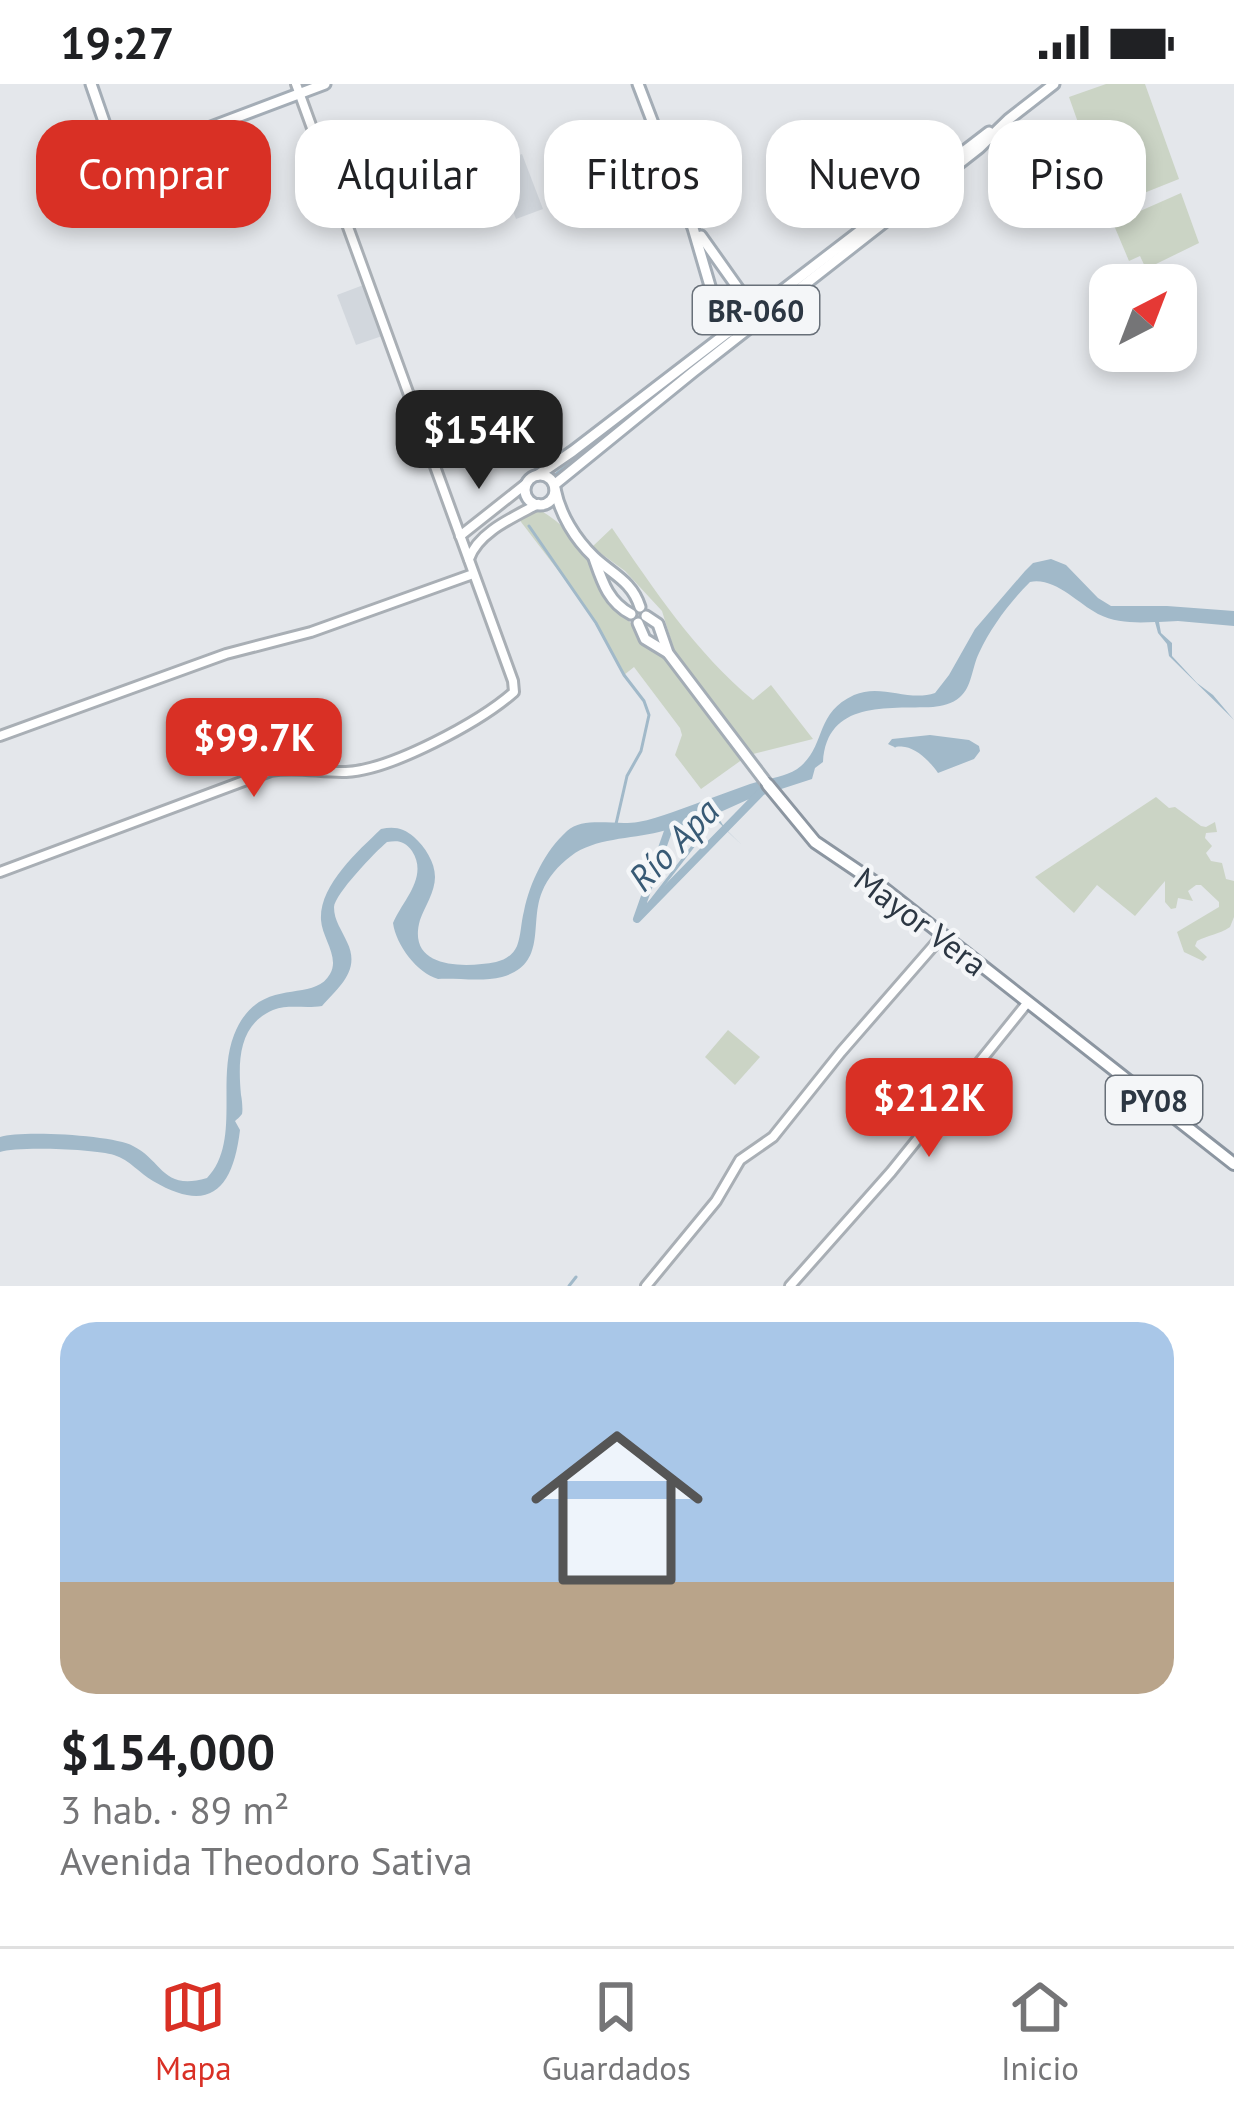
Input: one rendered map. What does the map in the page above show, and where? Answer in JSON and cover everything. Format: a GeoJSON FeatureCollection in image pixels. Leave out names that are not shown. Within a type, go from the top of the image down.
{"type":"FeatureCollection","features":[{"type":"Feature","properties":{"kind":"highway","name":"Mayor Vera"},"geometry":{"type":"LineString","coordinates":[[768,784],[814,842],[883,888],[1234,1165]]}},
{"type":"Feature","properties":{"kind":"main road"},"geometry":{"type":"LineString","coordinates":[[91,84],[118,162],[298,89],[325,84]]}},
{"type":"Feature","properties":{"kind":"main road"},"geometry":{"type":"LineString","coordinates":[[640,84],[704,242],[757,315]]}},
{"type":"Feature","properties":{"kind":"main road"},"geometry":{"type":"LineString","coordinates":[[640,84],[693,228],[716,310],[732,335]]}},
{"type":"Feature","properties":{"kind":"main road","name":"BR-060"},"geometry":{"type":"LineString","coordinates":[[539,504],[551,500],[555,487],[732,335],[1054,84]]}},
{"type":"Feature","properties":{"kind":"main road","name":"BR-060"},"geometry":{"type":"LineString","coordinates":[[527,483],[732,335]]}},
{"type":"Feature","properties":{"kind":"main road"},"geometry":{"type":"LineString","coordinates":[[538,475],[550,478],[566,522]]}},
{"type":"Feature","properties":{"kind":"main road"},"geometry":{"type":"LineString","coordinates":[[527,483],[528,498],[566,522],[594,558],[604,587],[619,607],[658,624],[668,653],[768,784]]}},
{"type":"Feature","properties":{"kind":"main road"},"geometry":{"type":"LineString","coordinates":[[594,558],[620,575],[635,593],[645,639],[668,653]]}},
{"type":"Feature","properties":{"kind":"street"},"geometry":{"type":"LineString","coordinates":[[0,872],[271,771],[372,768],[461,728],[515,688],[298,89]]}},
{"type":"Feature","properties":{"kind":"street"},"geometry":{"type":"LineString","coordinates":[[460,536],[527,483]]}},
{"type":"Feature","properties":{"kind":"street"},"geometry":{"type":"LineString","coordinates":[[469,561],[479,543],[516,514],[539,504]]}},
{"type":"Feature","properties":{"kind":"street"},"geometry":{"type":"LineString","coordinates":[[0,736],[226,654],[311,632],[473,574]]}},
{"type":"Feature","properties":{"kind":"street"},"geometry":{"type":"LineString","coordinates":[[646,1286],[716,1201],[740,1160],[773,1137],[942,937]]}},
{"type":"Feature","properties":{"kind":"street"},"geometry":{"type":"LineString","coordinates":[[790,1286],[891,1172],[1029,1002]]}},
{"type":"Feature","properties":{"kind":"shaded area"},"geometry":{"type":"Polygon","coordinates":[[[520,155],[543,209],[520,218],[520,155]]]}},
{"type":"Feature","properties":{"kind":"shaded area"},"geometry":{"type":"Polygon","coordinates":[[[366,284],[385,335],[356,345],[337,295],[366,284]]]}},
{"type":"Feature","properties":{"kind":"green space"},"geometry":{"type":"Polygon","coordinates":[[[1106,84],[1145,84],[1179,179],[1146,192],[1146,120],[1077,120],[1069,97],[1106,84]]]}},
{"type":"Feature","properties":{"kind":"green space"},"geometry":{"type":"Polygon","coordinates":[[[1181,193],[1199,243],[1156,264],[1144,264],[1140,256],[1129,261],[1115,228],[1146,228],[1146,208],[1181,193]]]}},
{"type":"Feature","properties":{"kind":"green space"},"geometry":{"type":"Polygon","coordinates":[[[540,510],[577,542],[607,601],[632,625],[637,639],[663,656],[743,759],[701,789],[675,755],[680,728],[634,667],[624,675],[586,607],[518,518],[540,510]]]}},
{"type":"Feature","properties":{"kind":"green space"},"geometry":{"type":"Polygon","coordinates":[[[612,528],[676,619],[732,682],[753,700],[771,685],[813,739],[749,755],[675,653],[662,611],[625,571],[592,547],[612,528]]]}},
{"type":"Feature","properties":{"kind":"green space"},"geometry":{"type":"Polygon","coordinates":[[[1156,797],[1201,826],[1215,822],[1217,832],[1206,833],[1212,846],[1206,853],[1211,861],[1222,863],[1226,879],[1234,881],[1234,917],[1230,927],[1197,941],[1195,946],[1207,957],[1203,961],[1184,952],[1177,932],[1219,907],[1201,885],[1188,891],[1193,901],[1178,898],[1176,908],[1171,909],[1165,902],[1165,881],[1135,916],[1097,885],[1074,913],[1035,877],[1156,797]]]}},
{"type":"Feature","properties":{"kind":"green space"},"geometry":{"type":"Polygon","coordinates":[[[728,1030],[760,1057],[735,1085],[705,1057],[728,1030]]]}},
{"type":"Feature","properties":{"kind":"water"},"geometry":{"type":"Polygon","coordinates":[[[1051,559],[1066,565],[1111,606],[1234,611],[1234,626],[1159,622],[1161,633],[1172,643],[1172,656],[1234,720],[1169,656],[1155,622],[1105,617],[1057,587],[1030,582],[989,634],[960,697],[940,706],[879,709],[847,718],[835,728],[812,779],[716,814],[725,829],[712,816],[580,850],[544,887],[526,963],[502,977],[487,979],[438,979],[409,957],[393,923],[416,879],[416,861],[404,843],[387,842],[348,883],[334,907],[351,952],[350,970],[341,985],[322,1006],[273,1010],[247,1035],[240,1070],[242,1112],[235,1121],[240,1130],[237,1150],[225,1181],[216,1190],[190,1196],[173,1191],[125,1160],[104,1153],[0,1152],[0,1137],[11,1135],[88,1136],[133,1146],[172,1178],[207,1178],[223,1147],[234,1035],[257,1004],[311,988],[330,974],[333,961],[321,920],[326,895],[341,870],[381,829],[399,828],[410,834],[433,866],[433,888],[420,920],[421,948],[441,962],[496,962],[515,949],[534,878],[567,831],[582,824],[647,820],[790,773],[809,757],[833,711],[854,695],[935,693],[975,629],[1033,563],[1051,559]]]}},
{"type":"Feature","properties":{"kind":"water"},"geometry":{"type":"Polygon","coordinates":[[[930,735],[969,740],[980,751],[974,759],[938,773],[915,750],[888,744],[892,739],[930,735]]]}},
{"type":"Feature","properties":{"kind":"waterway"},"geometry":{"type":"LineString","coordinates":[[637,410],[672,383]]}},
{"type":"Feature","properties":{"kind":"waterway"},"geometry":{"type":"LineString","coordinates":[[555,475],[631,415]]}},
{"type":"Feature","properties":{"kind":"waterway"},"geometry":{"type":"LineString","coordinates":[[529,526],[596,623],[649,715],[616,824]]}},
{"type":"Feature","properties":{"kind":"waterway","name":"Río Apa"},"geometry":{"type":"LineString","coordinates":[[672,820],[637,919],[763,790]]}},
{"type":"Feature","properties":{"kind":"waterway"},"geometry":{"type":"LineString","coordinates":[[637,919],[714,819]]}},
{"type":"Feature","properties":{"kind":"waterway"},"geometry":{"type":"LineString","coordinates":[[569,1286],[576,1277]]}}]}
